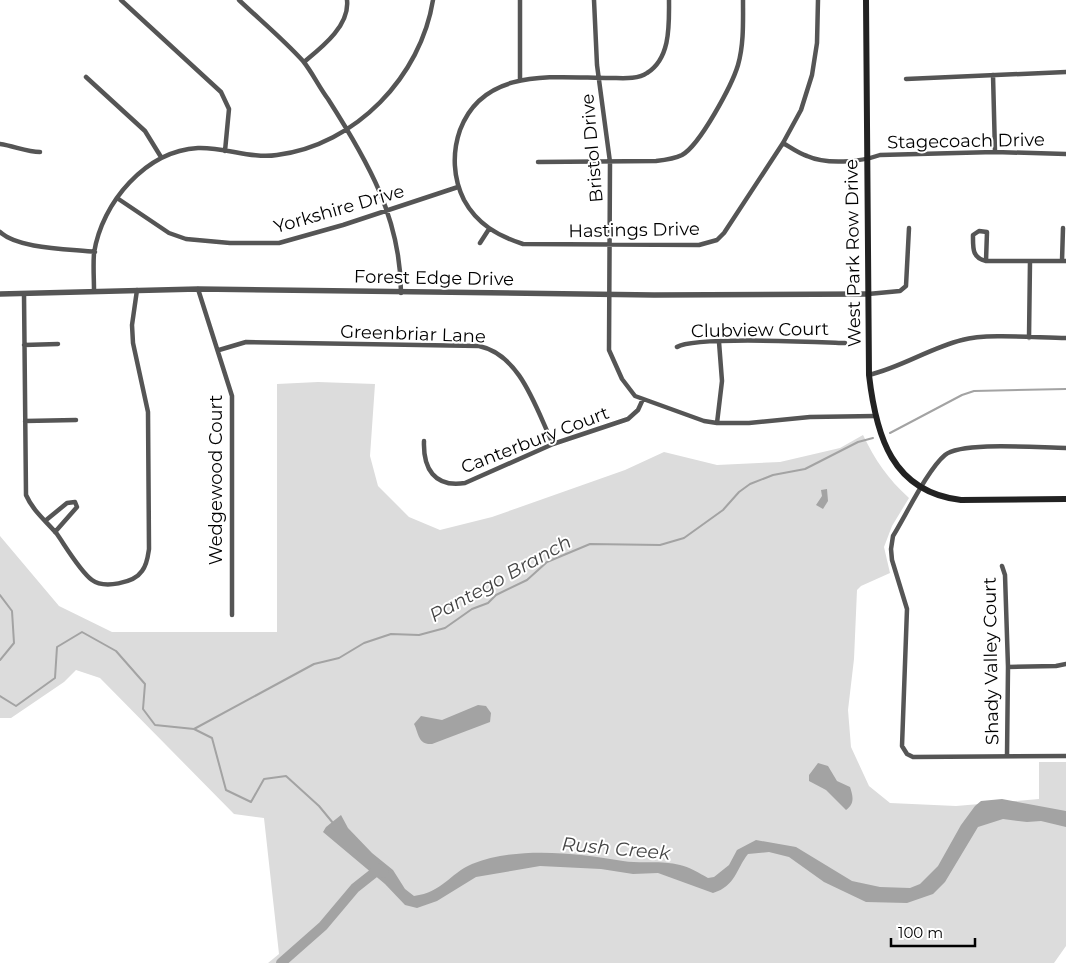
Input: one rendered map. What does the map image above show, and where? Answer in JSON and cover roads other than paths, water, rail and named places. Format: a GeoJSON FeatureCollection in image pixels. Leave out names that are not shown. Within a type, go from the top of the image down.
{"type":"FeatureCollection","features":[{"type":"Feature","properties":{"kind":"main road","name":"West Park Row Drive"},"geometry":{"type":"LineString","coordinates":[[866,0],[869,375],[876,416],[896,465],[910,481],[922,489],[946,499],[1066,499]]}},
{"type":"Feature","properties":{"kind":"street"},"geometry":{"type":"LineString","coordinates":[[121,0],[222,92],[229,109],[225,151]]}},
{"type":"Feature","properties":{"kind":"street"},"geometry":{"type":"LineString","coordinates":[[239,0],[304,62],[347,129],[373,175],[387,210],[399,254],[401,292]]}},
{"type":"Feature","properties":{"kind":"street"},"geometry":{"type":"LineString","coordinates":[[304,62],[328,41],[344,19],[347,0]]}},
{"type":"Feature","properties":{"kind":"street"},"geometry":{"type":"LineString","coordinates":[[94,291],[95,252],[104,222],[117,198],[136,177],[161,157],[181,150],[199,148],[257,156],[277,155],[303,150],[347,129],[378,106],[403,76],[425,32],[433,0]]}},
{"type":"Feature","properties":{"kind":"street"},"geometry":{"type":"LineString","coordinates":[[520,0],[520,80]]}},
{"type":"Feature","properties":{"kind":"street","name":"Bristol Drive"},"geometry":{"type":"LineString","coordinates":[[594,0],[599,78],[610,162],[611,295],[609,350],[628,390],[643,399]]}},
{"type":"Feature","properties":{"kind":"street"},"geometry":{"type":"LineString","coordinates":[[458,187],[454,159],[456,140],[461,126],[474,107],[491,92],[520,80],[636,77],[646,74],[655,67],[665,48],[669,27],[669,0]]}},
{"type":"Feature","properties":{"kind":"street"},"geometry":{"type":"LineString","coordinates":[[538,162],[668,160],[682,155],[694,143],[728,90],[738,64],[744,26],[743,0]]}},
{"type":"Feature","properties":{"kind":"street","name":"Hastings Drive"},"geometry":{"type":"LineString","coordinates":[[458,187],[468,207],[489,229],[501,236],[523,244],[699,245],[717,240],[733,221],[801,110],[812,75],[817,43],[818,0]]}},
{"type":"Feature","properties":{"kind":"street"},"geometry":{"type":"LineString","coordinates":[[906,79],[1066,72]]}},
{"type":"Feature","properties":{"kind":"street"},"geometry":{"type":"LineString","coordinates":[[993,75],[996,152]]}},
{"type":"Feature","properties":{"kind":"street"},"geometry":{"type":"LineString","coordinates":[[86,77],[145,131],[161,157]]}},
{"type":"Feature","properties":{"kind":"street","name":"Stagecoach Drive"},"geometry":{"type":"LineString","coordinates":[[782,143],[818,160],[867,160],[880,154],[996,152],[1066,154]]}},
{"type":"Feature","properties":{"kind":"street"},"geometry":{"type":"LineString","coordinates":[[0,144],[30,152],[40,152]]}},
{"type":"Feature","properties":{"kind":"street","name":"Yorkshire Drive"},"geometry":{"type":"LineString","coordinates":[[117,198],[168,233],[186,239],[230,243],[279,243],[343,225],[458,187]]}},
{"type":"Feature","properties":{"kind":"street"},"geometry":{"type":"LineString","coordinates":[[868,294],[900,291],[906,286],[909,228]]}},
{"type":"Feature","properties":{"kind":"street"},"geometry":{"type":"LineString","coordinates":[[986,261],[987,232],[979,230],[973,235],[974,251],[977,258],[986,261],[1064,261],[1063,228]]}},
{"type":"Feature","properties":{"kind":"street"},"geometry":{"type":"LineString","coordinates":[[480,243],[489,229]]}},
{"type":"Feature","properties":{"kind":"street"},"geometry":{"type":"LineString","coordinates":[[0,232],[5,237],[25,243],[95,252]]}},
{"type":"Feature","properties":{"kind":"street"},"geometry":{"type":"LineString","coordinates":[[1029,338],[1030,261]]}},
{"type":"Feature","properties":{"kind":"street","name":"Forest Edge Drive"},"geometry":{"type":"LineString","coordinates":[[0,294],[198,289],[611,295],[868,294]]}},
{"type":"Feature","properties":{"kind":"street","name":"Wedgewood Court"},"geometry":{"type":"LineString","coordinates":[[198,289],[229,383],[234,412],[230,561],[232,616]]}},
{"type":"Feature","properties":{"kind":"street"},"geometry":{"type":"LineString","coordinates":[[24,294],[26,495],[34,511],[55,532],[92,580],[106,583],[121,583],[139,574],[146,564],[149,549],[149,450],[146,400],[133,343],[132,325],[137,290]]}},
{"type":"Feature","properties":{"kind":"street"},"geometry":{"type":"LineString","coordinates":[[869,375],[889,370],[938,347],[965,339],[1066,338]]}},
{"type":"Feature","properties":{"kind":"street","name":"Greenbriar Lane"},"geometry":{"type":"LineString","coordinates":[[219,350],[246,342],[479,346],[489,348],[510,363],[519,376],[553,444]]}},
{"type":"Feature","properties":{"kind":"street"},"geometry":{"type":"LineString","coordinates":[[717,423],[722,381],[719,342]]}},
{"type":"Feature","properties":{"kind":"street","name":"Clubview Court"},"geometry":{"type":"LineString","coordinates":[[677,347],[685,343],[719,342],[845,343]]}},
{"type":"Feature","properties":{"kind":"street"},"geometry":{"type":"LineString","coordinates":[[24,345],[58,344]]}},
{"type":"Feature","properties":{"kind":"street"},"geometry":{"type":"LineString","coordinates":[[643,399],[717,423],[749,423],[810,417],[876,416]]}},
{"type":"Feature","properties":{"kind":"street","name":"Canterbury Court"},"geometry":{"type":"LineString","coordinates":[[424,441],[425,462],[429,470],[440,480],[461,484],[553,444],[628,419],[638,410],[643,399]]}},
{"type":"Feature","properties":{"kind":"street"},"geometry":{"type":"LineString","coordinates":[[24,421],[76,420]]}},
{"type":"Feature","properties":{"kind":"street"},"geometry":{"type":"LineString","coordinates":[[1066,448],[960,448],[944,456],[893,536],[891,549],[907,609],[902,746],[907,754],[913,757],[1066,756]]}},
{"type":"Feature","properties":{"kind":"street"},"geometry":{"type":"LineString","coordinates":[[44,521],[67,503],[75,502],[77,507],[75,511],[55,532]]}},
{"type":"Feature","properties":{"kind":"street","name":"Shady Valley Court"},"geometry":{"type":"LineString","coordinates":[[1002,566],[1005,575],[1008,667],[1007,756]]}},
{"type":"Feature","properties":{"kind":"street"},"geometry":{"type":"LineString","coordinates":[[1008,667],[1066,664]]}},
{"type":"Feature","properties":{"kind":"waterway","name":"Pantego Branch"},"geometry":{"type":"LineString","coordinates":[[890,433],[962,395],[974,391],[1066,389]]}},
{"type":"Feature","properties":{"kind":"waterway","name":"Pantego Branch"},"geometry":{"type":"LineString","coordinates":[[194,729],[314,664],[339,658],[364,643],[391,634],[419,635],[445,628],[472,609],[488,603],[496,595],[527,580],[547,562],[590,544],[660,545],[684,538],[723,510],[739,492],[750,484],[773,475],[805,469],[858,442],[873,438]]}},
{"type":"Feature","properties":{"kind":"waterway","name":"Rush Creek"},"geometry":{"type":"LineString","coordinates":[[0,595],[12,611],[14,643],[0,660]]}},
{"type":"Feature","properties":{"kind":"waterway","name":"Rush Creek"},"geometry":{"type":"LineString","coordinates":[[0,696],[16,706],[55,678],[57,647],[82,632],[116,651],[145,684],[143,709],[155,725],[194,729],[212,738],[226,790],[251,802],[264,779],[286,776],[319,806],[333,823]]}},
{"type":"Feature","properties":{"kind":"waterway","name":"Rush Creek"},"geometry":{"type":"LineString","coordinates":[[281,963],[323,926],[355,888],[379,869],[384,873]]}}]}
